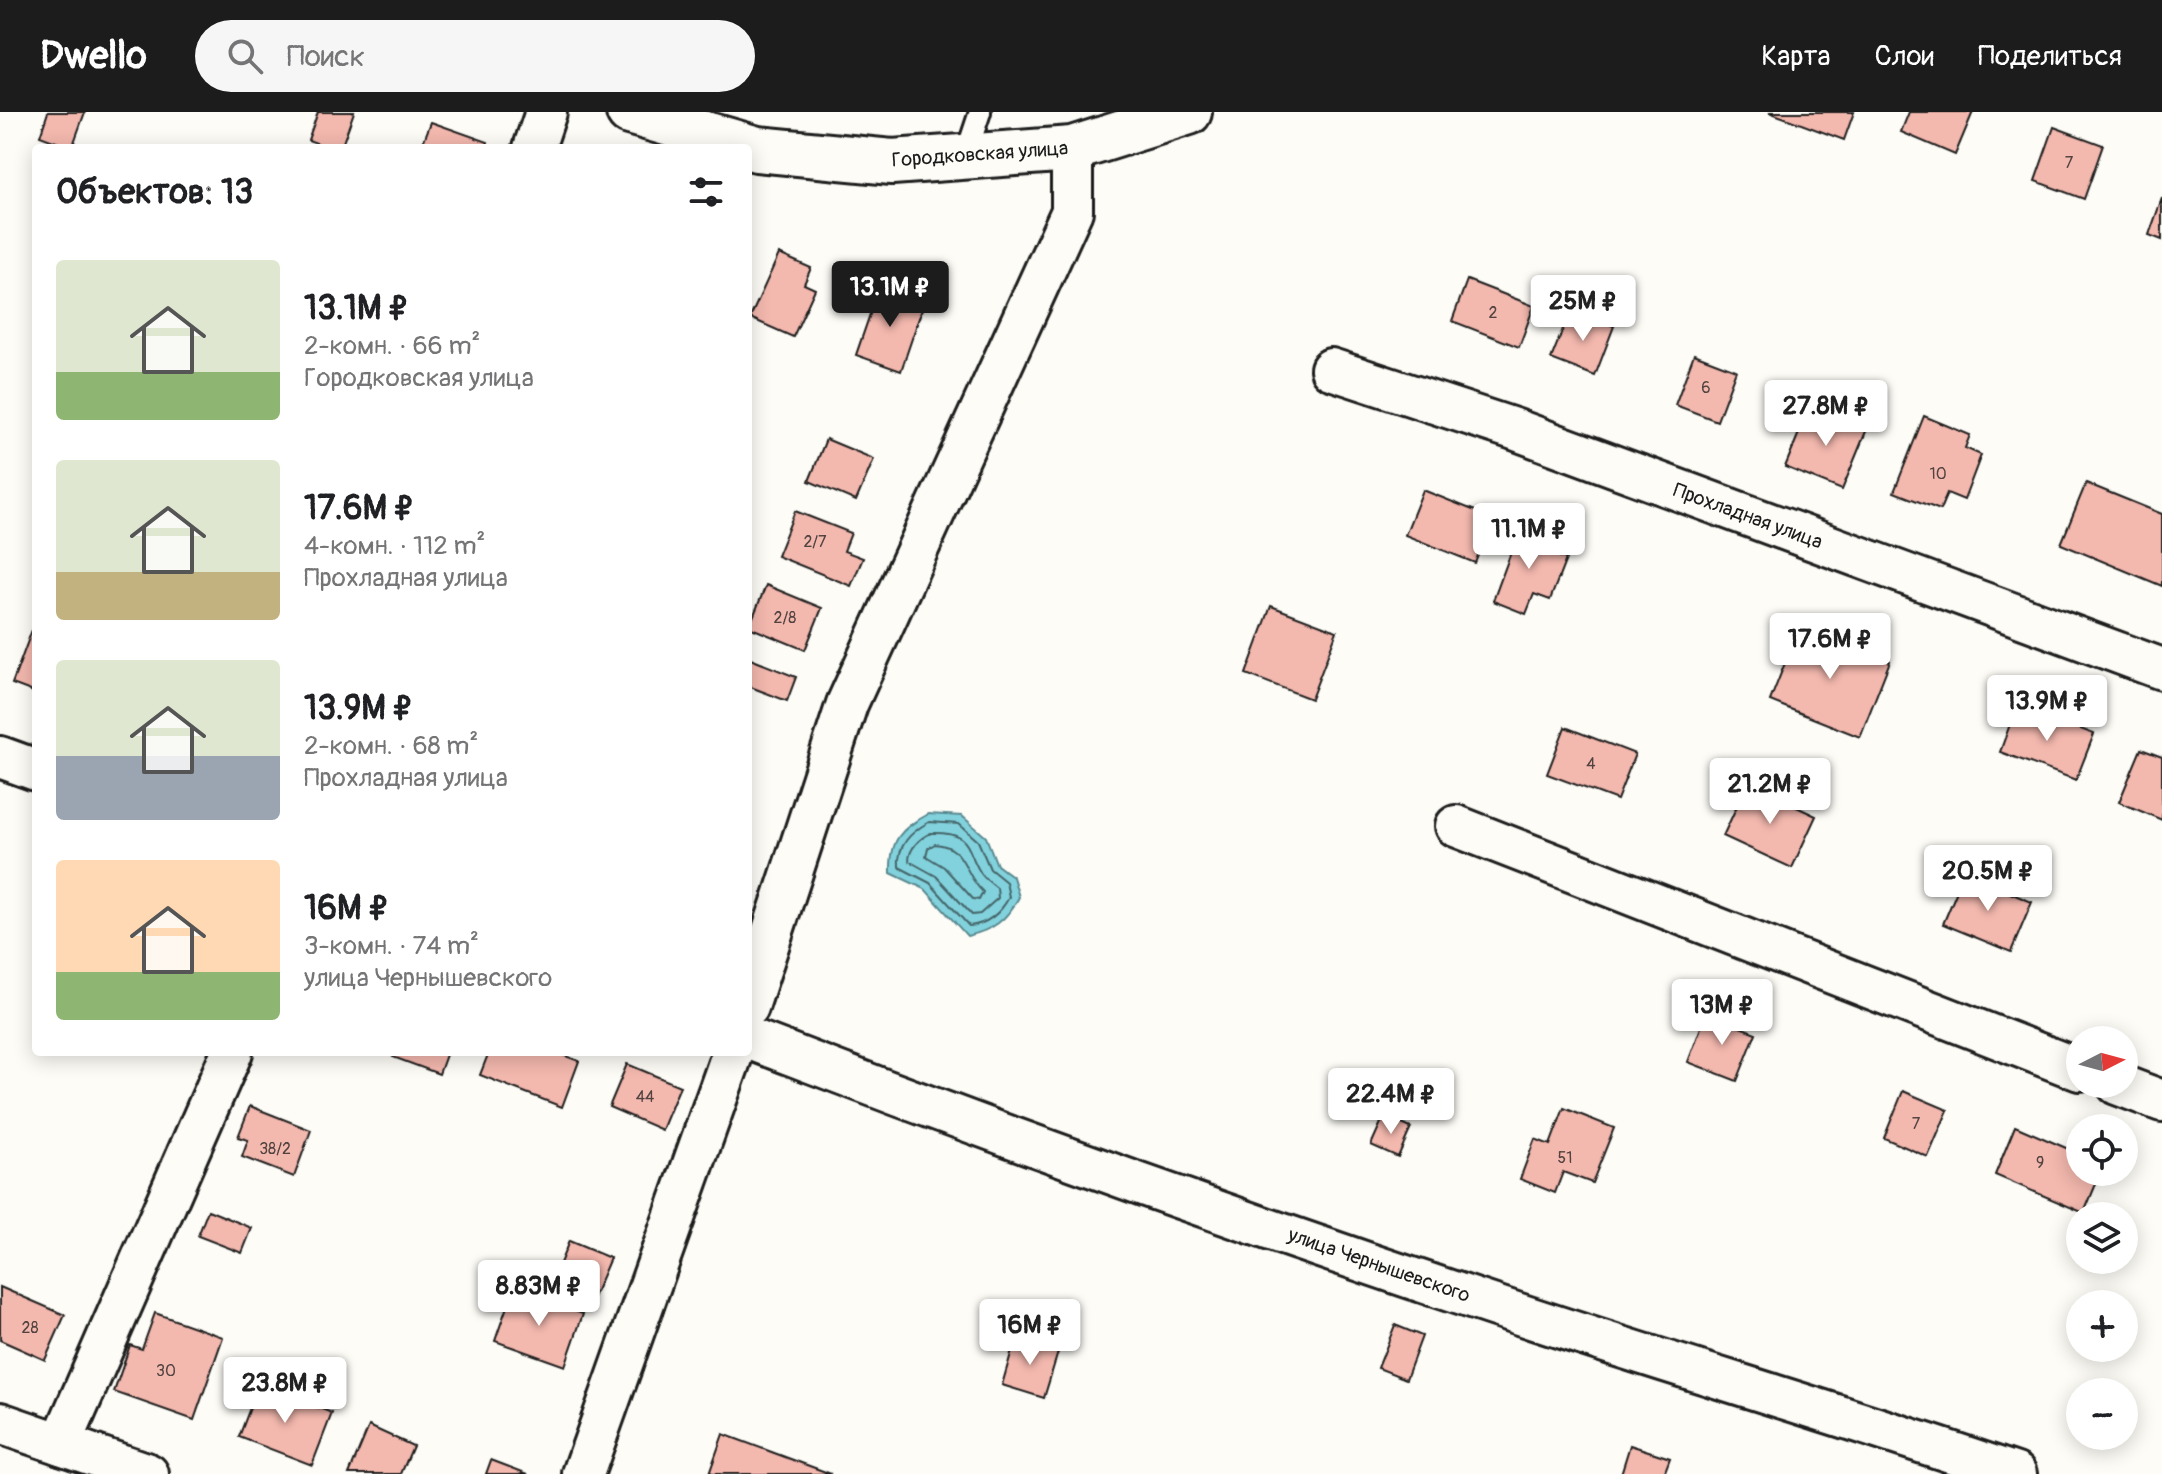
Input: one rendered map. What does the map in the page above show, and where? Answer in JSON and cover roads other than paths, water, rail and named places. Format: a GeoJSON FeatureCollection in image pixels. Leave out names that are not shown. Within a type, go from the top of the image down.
{"type":"FeatureCollection","features":[{"type":"Feature","properties":{"kind":"main road","name":"Городковская улица"},"geometry":{"type":"LineString","coordinates":[[629,112],[740,144]]}},
{"type":"Feature","properties":{"kind":"main road","name":"Городковская улица"},"geometry":{"type":"LineString","coordinates":[[752,148],[892,162],[1072,149],[1189,112]]}},
{"type":"Feature","properties":{"kind":"street"},"geometry":{"type":"LineString","coordinates":[[535,144],[546,112]]}},
{"type":"Feature","properties":{"kind":"street"},"geometry":{"type":"LineString","coordinates":[[752,995],[847,704],[1072,211],[1072,149]]}},
{"type":"Feature","properties":{"kind":"street","name":"Прохладная улица"},"geometry":{"type":"LineString","coordinates":[[1331,369],[1514,429],[2162,669]]}},
{"type":"Feature","properties":{"kind":"street"},"geometry":{"type":"LineString","coordinates":[[0,757],[32,769]]}},
{"type":"Feature","properties":{"kind":"street"},"geometry":{"type":"LineString","coordinates":[[1456,826],[2066,1065]]}},
{"type":"Feature","properties":{"kind":"street","name":"улица Чернышевского"},"geometry":{"type":"LineString","coordinates":[[752,1040],[964,1121],[1516,1313],[1898,1433],[2016,1474]]}},
{"type":"Feature","properties":{"kind":"street"},"geometry":{"type":"LineString","coordinates":[[61,1444],[230,1056]]}},
{"type":"Feature","properties":{"kind":"street"},"geometry":{"type":"LineString","coordinates":[[583,1474],[732,1056]]}},
{"type":"Feature","properties":{"kind":"street"},"geometry":{"type":"LineString","coordinates":[[2138,1092],[2162,1101]]}},
{"type":"Feature","properties":{"kind":"street"},"geometry":{"type":"LineString","coordinates":[[0,1423],[148,1474]]}},
{"type":"Feature","properties":{"kind":"lane"},"geometry":{"type":"LineString","coordinates":[[965,157],[980,112]]}},
{"type":"Feature","properties":{"kind":"water"},"geometry":{"type":"Polygon","coordinates":[[[928,814],[962,816],[986,837],[997,865],[1013,877],[1019,897],[1004,918],[984,931],[967,936],[925,889],[891,873],[892,852],[899,837],[910,825],[928,814]]]}}]}
